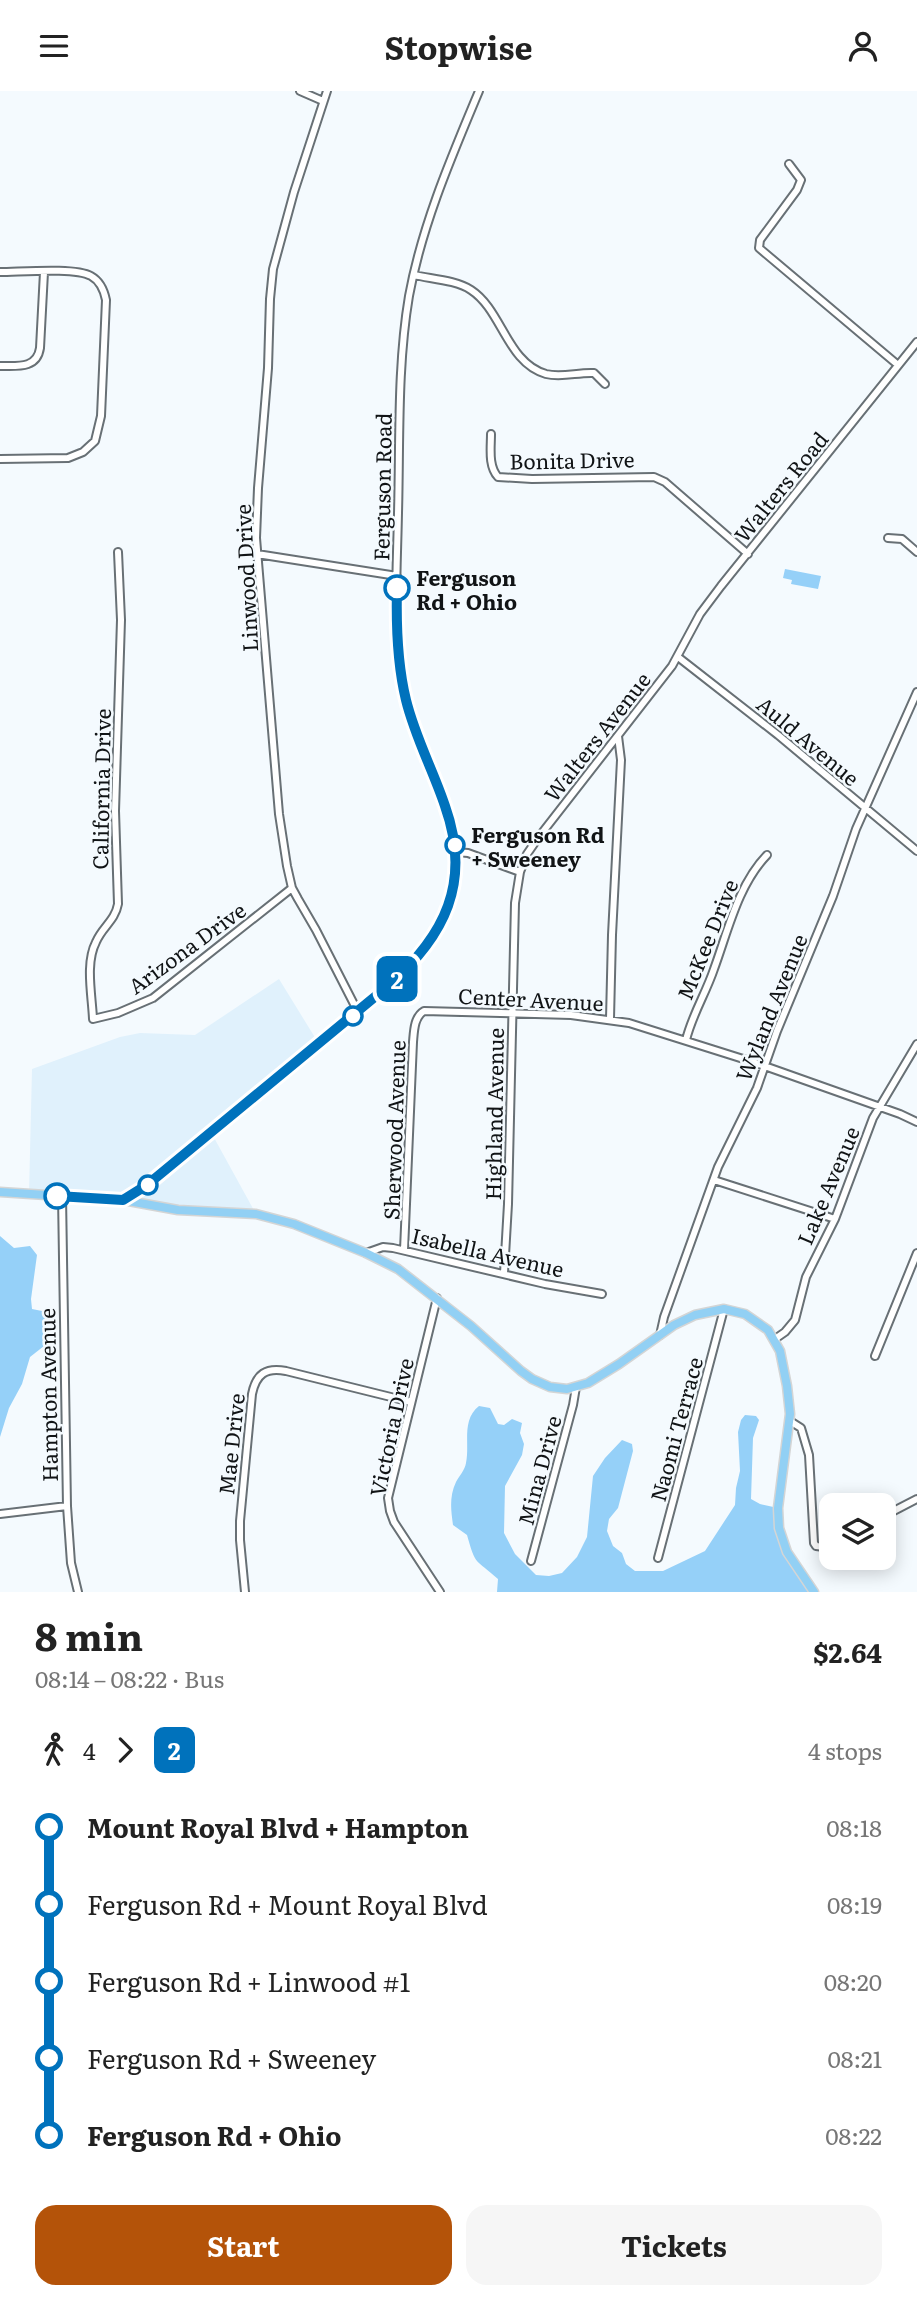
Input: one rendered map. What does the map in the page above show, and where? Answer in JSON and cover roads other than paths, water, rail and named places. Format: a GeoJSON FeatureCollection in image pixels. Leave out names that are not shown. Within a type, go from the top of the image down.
{"type":"FeatureCollection","features":[{"type":"Feature","properties":{"kind":"main road"},"geometry":{"type":"LineString","coordinates":[[0,1192],[123,1200],[178,1210],[269,1216],[366,1253],[398,1269],[437,1298],[532,1380],[550,1387],[576,1388],[598,1378],[674,1325],[695,1315],[724,1309],[754,1319],[775,1339],[787,1386],[790,1421],[778,1508],[779,1528],[788,1552],[814,1592]]}},
{"type":"Feature","properties":{"kind":"street"},"geometry":{"type":"LineString","coordinates":[[300,91],[323,101]]}},
{"type":"Feature","properties":{"kind":"street","name":"Linwood Drive"},"geometry":{"type":"LineString","coordinates":[[327,91],[293,192],[273,269],[257,504],[257,554],[279,814],[292,888],[358,1011]]}},
{"type":"Feature","properties":{"kind":"street","name":"Ferguson Road"},"geometry":{"type":"LineString","coordinates":[[123,1200],[158,1177],[405,971],[434,936],[451,897],[456,852],[453,831],[406,701],[397,640],[402,357],[414,275],[435,201],[479,91]]}},
{"type":"Feature","properties":{"kind":"street"},"geometry":{"type":"LineString","coordinates":[[789,164],[801,180],[797,190],[760,240],[759,247],[898,365]]}},
{"type":"Feature","properties":{"kind":"street"},"geometry":{"type":"LineString","coordinates":[[0,272],[83,273],[93,277],[104,290],[106,306],[100,426],[91,446],[78,455],[50,460],[0,459]]}},
{"type":"Feature","properties":{"kind":"street"},"geometry":{"type":"LineString","coordinates":[[0,366],[30,364],[38,358],[44,272]]}},
{"type":"Feature","properties":{"kind":"street"},"geometry":{"type":"LineString","coordinates":[[414,275],[459,285],[474,292],[523,359],[539,371],[560,376],[594,373],[605,384]]}},
{"type":"Feature","properties":{"kind":"street","name":"Walters Road"},"geometry":{"type":"LineString","coordinates":[[678,657],[700,614],[917,342]]}},
{"type":"Feature","properties":{"kind":"street","name":"Bonita Drive"},"geometry":{"type":"LineString","coordinates":[[491,434],[491,462],[498,477],[654,477],[674,490],[748,554]]}},
{"type":"Feature","properties":{"kind":"street"},"geometry":{"type":"LineString","coordinates":[[888,538],[902,539],[917,552]]}},
{"type":"Feature","properties":{"kind":"street","name":"California Drive"},"geometry":{"type":"LineString","coordinates":[[93,1019],[92,954],[98,938],[114,917],[118,904],[114,824],[121,621],[118,551]]}},
{"type":"Feature","properties":{"kind":"street"},"geometry":{"type":"LineString","coordinates":[[257,554],[397,576]]}},
{"type":"Feature","properties":{"kind":"street","name":"Walters Avenue"},"geometry":{"type":"LineString","coordinates":[[520,872],[538,838],[678,657]]}},
{"type":"Feature","properties":{"kind":"street","name":"Auld Avenue"},"geometry":{"type":"LineString","coordinates":[[678,657],[778,735],[917,851]]}},
{"type":"Feature","properties":{"kind":"street","name":"Wyland Avenue"},"geometry":{"type":"LineString","coordinates":[[660,1335],[664,1317],[726,1150],[757,1088],[799,976],[833,896],[864,808],[917,692]]}},
{"type":"Feature","properties":{"kind":"street"},"geometry":{"type":"LineString","coordinates":[[610,1020],[621,760],[618,736]]}},
{"type":"Feature","properties":{"kind":"street"},"geometry":{"type":"LineString","coordinates":[[456,852],[468,853],[520,872]]}},
{"type":"Feature","properties":{"kind":"street","name":"McKee Drive"},"geometry":{"type":"LineString","coordinates":[[685,1040],[752,874],[766,855]]}},
{"type":"Feature","properties":{"kind":"street","name":"Highland Avenue"},"geometry":{"type":"LineString","coordinates":[[503,1273],[508,1204],[515,903],[520,872]]}},
{"type":"Feature","properties":{"kind":"street","name":"Arizona Drive"},"geometry":{"type":"LineString","coordinates":[[93,1019],[118,1013],[153,998],[292,888]]}},
{"type":"Feature","properties":{"kind":"street","name":"Center Avenue"},"geometry":{"type":"LineString","coordinates":[[420,1012],[440,1010],[571,1015],[650,1028],[765,1066],[917,1122]]}},
{"type":"Feature","properties":{"kind":"street","name":"Sherwood Avenue"},"geometry":{"type":"LineString","coordinates":[[404,1250],[413,1042],[420,1012]]}},
{"type":"Feature","properties":{"kind":"street","name":"Lake Avenue"},"geometry":{"type":"LineString","coordinates":[[775,1339],[795,1320],[806,1277],[835,1219],[873,1118],[917,1044]]}},
{"type":"Feature","properties":{"kind":"street"},"geometry":{"type":"LineString","coordinates":[[714,1181],[835,1219]]}},
{"type":"Feature","properties":{"kind":"street","name":"Hampton Avenue"},"geometry":{"type":"LineString","coordinates":[[62,1196],[66,1506],[71,1563],[78,1592]]}},
{"type":"Feature","properties":{"kind":"street","name":"Isabella Avenue"},"geometry":{"type":"LineString","coordinates":[[366,1253],[383,1247],[404,1250],[602,1294]]}},
{"type":"Feature","properties":{"kind":"street"},"geometry":{"type":"LineString","coordinates":[[875,1356],[917,1253]]}},
{"type":"Feature","properties":{"kind":"street","name":"Victoria Drive"},"geometry":{"type":"LineString","coordinates":[[437,1298],[389,1492],[389,1505],[394,1522],[440,1592]]}},
{"type":"Feature","properties":{"kind":"street","name":"Naomi Terrace"},"geometry":{"type":"LineString","coordinates":[[658,1558],[724,1309]]}},
{"type":"Feature","properties":{"kind":"street","name":"Mae Drive"},"geometry":{"type":"LineString","coordinates":[[245,1592],[240,1541],[242,1499],[252,1394],[255,1382],[261,1374],[271,1369],[286,1371],[411,1402]]}},
{"type":"Feature","properties":{"kind":"street","name":"Mina Drive"},"geometry":{"type":"LineString","coordinates":[[531,1561],[576,1388]]}},
{"type":"Feature","properties":{"kind":"street"},"geometry":{"type":"LineString","coordinates":[[790,1421],[801,1428],[809,1455],[813,1539],[819,1547]]}},
{"type":"Feature","properties":{"kind":"street"},"geometry":{"type":"LineString","coordinates":[[896,1510],[917,1499]]}},
{"type":"Feature","properties":{"kind":"street"},"geometry":{"type":"LineString","coordinates":[[0,1514],[66,1506]]}},
{"type":"Feature","properties":{"kind":"place","name":"Ferguson Rd + Ohio"},"geometry":{"type":"Point","coordinates":[397,588]}},
{"type":"Feature","properties":{"kind":"place","name":"Ferguson Rd + Sweeney"},"geometry":{"type":"Point","coordinates":[455,845]}}]}
